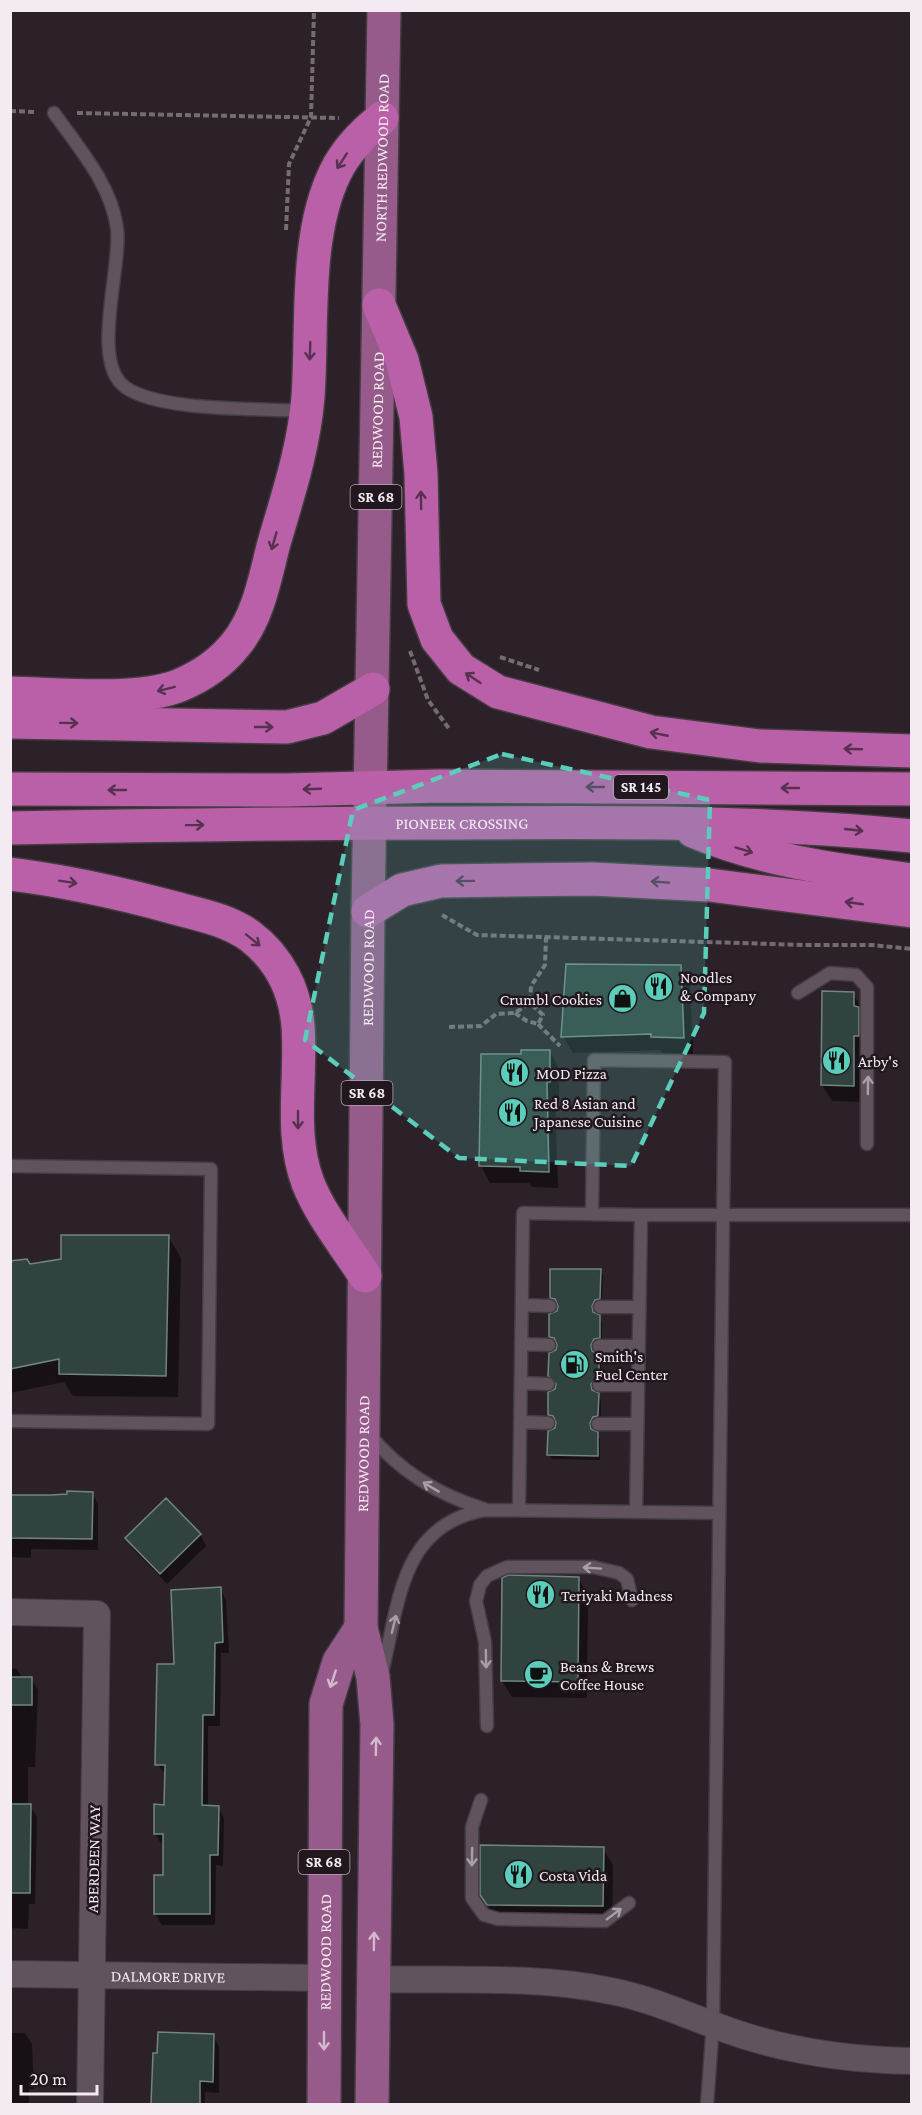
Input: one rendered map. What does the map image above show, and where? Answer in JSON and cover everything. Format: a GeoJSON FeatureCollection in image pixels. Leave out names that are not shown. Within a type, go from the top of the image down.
{"type":"FeatureCollection","features":[{"type":"Feature","properties":{"kind":"highway"},"geometry":{"type":"LineString","coordinates":[[10,693],[135,694],[157,691],[193,680],[224,658],[237,643],[256,607],[297,463],[306,411],[314,270],[324,203],[344,157],[382,118]]}},
{"type":"Feature","properties":{"kind":"highway"},"geometry":{"type":"LineString","coordinates":[[379,305],[402,360],[416,417],[421,474],[424,604],[437,639],[461,669],[498,692],[651,732],[751,745],[912,751]]}},
{"type":"Feature","properties":{"kind":"highway"},"geometry":{"type":"LineString","coordinates":[[10,722],[286,727],[323,718],[373,689]]}},
{"type":"Feature","properties":{"kind":"highway","name":"SR 145"},"geometry":{"type":"LineString","coordinates":[[10,789],[912,789]]}},
{"type":"Feature","properties":{"kind":"highway"},"geometry":{"type":"LineString","coordinates":[[669,821],[766,856],[814,867],[912,880]]}},
{"type":"Feature","properties":{"kind":"highway","name":"PIONEER CROSSING"},"geometry":{"type":"LineString","coordinates":[[10,828],[669,821],[829,828],[912,836]]}},
{"type":"Feature","properties":{"kind":"highway"},"geometry":{"type":"LineString","coordinates":[[10,874],[113,891],[222,921],[238,928],[265,950],[284,975],[296,1008],[298,1134],[308,1183],[318,1204],[365,1276]]}},
{"type":"Feature","properties":{"kind":"highway"},"geometry":{"type":"LineString","coordinates":[[368,911],[402,890],[441,880],[593,879],[709,885],[912,911]]}},
{"type":"Feature","properties":{"kind":"main road","name":"NORTH REDWOOD ROAD"},"geometry":{"type":"LineString","coordinates":[[379,305],[384,10]]}},
{"type":"Feature","properties":{"kind":"main road","name":"REDWOOD ROAD"},"geometry":{"type":"LineString","coordinates":[[372,2104],[375,1701],[361,1628],[368,911],[379,305]]}},
{"type":"Feature","properties":{"kind":"main road","name":"REDWOOD ROAD"},"geometry":{"type":"LineString","coordinates":[[324,2104],[326,1704],[339,1662],[361,1628]]}},
{"type":"Feature","properties":{"kind":"street","name":"ABERDEEN WAY"},"geometry":{"type":"LineString","coordinates":[[10,1612],[97,1614],[90,2104]]}},
{"type":"Feature","properties":{"kind":"street","name":"DALMORE DRIVE"},"geometry":{"type":"LineString","coordinates":[[10,1974],[324,1978]]}},
{"type":"Feature","properties":{"kind":"street"},"geometry":{"type":"LineString","coordinates":[[374,1979],[580,1986],[646,1999],[713,2024],[801,2051],[841,2058],[912,2061]]}},
{"type":"Feature","properties":{"kind":"lane"},"geometry":{"type":"LineString","coordinates":[[54,113],[108,196],[117,229],[109,356],[112,373],[125,387],[174,403],[306,411]]}},
{"type":"Feature","properties":{"kind":"lane"},"geometry":{"type":"LineString","coordinates":[[798,993],[830,973],[856,975],[867,987],[867,1144]]}},
{"type":"Feature","properties":{"kind":"lane"},"geometry":{"type":"LineString","coordinates":[[592,1214],[594,1060],[725,1062],[713,2024],[707,2104]]}},
{"type":"Feature","properties":{"kind":"lane"},"geometry":{"type":"LineString","coordinates":[[10,1167],[211,1169],[208,1424],[10,1421]]}},
{"type":"Feature","properties":{"kind":"lane"},"geometry":{"type":"LineString","coordinates":[[519,1510],[523,1213],[912,1215]]}},
{"type":"Feature","properties":{"kind":"lane"},"geometry":{"type":"LineString","coordinates":[[636,1512],[641,1215]]}},
{"type":"Feature","properties":{"kind":"lane"},"geometry":{"type":"LineString","coordinates":[[522,1305],[549,1306]]}},
{"type":"Feature","properties":{"kind":"lane"},"geometry":{"type":"LineString","coordinates":[[600,1306],[639,1307]]}},
{"type":"Feature","properties":{"kind":"lane"},"geometry":{"type":"LineString","coordinates":[[521,1344],[549,1345]]}},
{"type":"Feature","properties":{"kind":"lane"},"geometry":{"type":"LineString","coordinates":[[599,1346],[638,1346]]}},
{"type":"Feature","properties":{"kind":"lane"},"geometry":{"type":"LineString","coordinates":[[521,1383],[548,1384]]}},
{"type":"Feature","properties":{"kind":"lane"},"geometry":{"type":"LineString","coordinates":[[599,1385],[638,1385]]}},
{"type":"Feature","properties":{"kind":"lane"},"geometry":{"type":"LineString","coordinates":[[520,1422],[548,1423]]}},
{"type":"Feature","properties":{"kind":"lane"},"geometry":{"type":"LineString","coordinates":[[598,1424],[637,1424]]}},
{"type":"Feature","properties":{"kind":"lane"},"geometry":{"type":"LineString","coordinates":[[363,1426],[379,1446],[417,1479],[439,1492],[485,1510]]}},
{"type":"Feature","properties":{"kind":"lane"},"geometry":{"type":"LineString","coordinates":[[375,1701],[409,1566],[414,1555],[442,1525],[456,1517],[485,1510],[719,1513]]}},
{"type":"Feature","properties":{"kind":"lane"},"geometry":{"type":"LineString","coordinates":[[487,1726],[485,1642],[476,1601],[480,1585],[487,1576],[507,1567],[607,1569],[627,1579],[632,1600]]}},
{"type":"Feature","properties":{"kind":"lane"},"geometry":{"type":"LineString","coordinates":[[481,1800],[472,1827],[471,1891],[475,1905],[484,1915],[498,1919],[605,1921],[629,1903]]}},
{"type":"Feature","properties":{"kind":"path"},"geometry":{"type":"LineString","coordinates":[[10,111],[382,118]]}},
{"type":"Feature","properties":{"kind":"path"},"geometry":{"type":"LineString","coordinates":[[494,655],[547,673]]}},
{"type":"Feature","properties":{"kind":"path"},"geometry":{"type":"LineString","coordinates":[[442,915],[477,935],[872,945],[912,949]]}},
{"type":"Feature","properties":{"kind":"path"},"geometry":{"type":"LineString","coordinates":[[530,1003],[531,986],[545,965],[546,937]]}},
{"type":"Feature","properties":{"kind":"path"},"geometry":{"type":"LineString","coordinates":[[448,1027],[481,1026],[496,1014],[515,1013],[530,1003]]}},
{"type":"Feature","properties":{"kind":"path"},"geometry":{"type":"LineString","coordinates":[[530,1003],[543,1015],[538,1024]]}},
{"type":"Feature","properties":{"kind":"path"},"geometry":{"type":"LineString","coordinates":[[515,1013],[527,1021],[538,1024],[560,1046]]}},
{"type":"Feature","properties":{"kind":"highlighted area"},"geometry":{"type":"Polygon","coordinates":[[[502,754],[710,800],[704,1013],[631,1166],[459,1158],[305,1040],[353,810],[502,754]]]}},
{"type":"Feature","properties":{"kind":"building"},"geometry":{"type":"Polygon","coordinates":[[[566,964],[681,965],[684,1038],[651,1037],[651,1034],[561,1037],[566,964]]]}},
{"type":"Feature","properties":{"kind":"building","name":"Arby's"},"geometry":{"type":"Polygon","coordinates":[[[822,991],[854,992],[854,1006],[859,1007],[859,1036],[854,1036],[854,1086],[821,1085],[822,991]]]}},
{"type":"Feature","properties":{"kind":"building"},"geometry":{"type":"Polygon","coordinates":[[[521,1050],[550,1050],[550,1082],[547,1082],[549,1172],[520,1171],[520,1167],[479,1166],[481,1054],[521,1054],[521,1050]]]}},
{"type":"Feature","properties":{"kind":"building"},"geometry":{"type":"Polygon","coordinates":[[[61,1235],[169,1235],[166,1376],[59,1374],[59,1359],[10,1369],[10,1261],[27,1259],[30,1264],[61,1259],[61,1235]]]}},
{"type":"Feature","properties":{"kind":"building","name":"Smith's Fuel Center"},"geometry":{"type":"Polygon","coordinates":[[[550,1269],[601,1269],[600,1299],[595,1300],[592,1306],[593,1312],[600,1315],[600,1338],[594,1339],[591,1345],[592,1351],[599,1354],[599,1377],[591,1384],[592,1390],[599,1393],[598,1416],[593,1417],[590,1423],[591,1429],[598,1432],[598,1456],[547,1455],[548,1431],[555,1428],[556,1423],[553,1416],[548,1415],[548,1392],[555,1389],[556,1384],[548,1376],[549,1353],[556,1350],[557,1345],[554,1338],[549,1337],[549,1314],[557,1311],[558,1306],[555,1299],[550,1298],[550,1269]]]}},
{"type":"Feature","properties":{"kind":"building"},"geometry":{"type":"Polygon","coordinates":[[[67,1491],[93,1492],[92,1539],[10,1538],[10,1495],[67,1494],[67,1491]]]}},
{"type":"Feature","properties":{"kind":"building"},"geometry":{"type":"Polygon","coordinates":[[[166,1498],[201,1534],[160,1574],[125,1538],[166,1498]]]}},
{"type":"Feature","properties":{"kind":"building"},"geometry":{"type":"Polygon","coordinates":[[[508,1575],[579,1577],[578,1682],[501,1681],[502,1578],[508,1575]]]}},
{"type":"Feature","properties":{"kind":"building"},"geometry":{"type":"Polygon","coordinates":[[[221,1587],[223,1642],[215,1643],[214,1715],[203,1715],[202,1805],[219,1806],[218,1855],[210,1855],[210,1914],[154,1914],[154,1875],[163,1875],[163,1834],[154,1834],[154,1804],[164,1805],[165,1765],[155,1765],[157,1664],[174,1664],[171,1590],[221,1587]]]}},
{"type":"Feature","properties":{"kind":"building"},"geometry":{"type":"Polygon","coordinates":[[[10,1677],[32,1677],[32,1705],[10,1705],[10,1677]]]}},
{"type":"Feature","properties":{"kind":"building"},"geometry":{"type":"Polygon","coordinates":[[[10,1804],[31,1804],[30,1893],[10,1893],[10,1804]]]}},
{"type":"Feature","properties":{"kind":"building"},"geometry":{"type":"Polygon","coordinates":[[[480,1845],[604,1847],[603,1906],[487,1905],[480,1895],[480,1845]]]}},
{"type":"Feature","properties":{"kind":"building"},"geometry":{"type":"Polygon","coordinates":[[[158,2032],[214,2034],[213,2082],[200,2081],[200,2104],[151,2104],[153,2053],[157,2053],[158,2032]]]}},
{"type":"Feature","properties":{"kind":"place","name":"Noodles & Company"},"geometry":{"type":"Point","coordinates":[659,986]}},
{"type":"Feature","properties":{"kind":"place","name":"Crumbl Cookies"},"geometry":{"type":"Point","coordinates":[623,999]}},
{"type":"Feature","properties":{"kind":"place","name":"Arby's"},"geometry":{"type":"Point","coordinates":[837,1061]}},
{"type":"Feature","properties":{"kind":"place","name":"MOD Pizza"},"geometry":{"type":"Point","coordinates":[515,1073]}},
{"type":"Feature","properties":{"kind":"place","name":"Red 8 Asian and Japanese Cuisine"},"geometry":{"type":"Point","coordinates":[513,1112]}},
{"type":"Feature","properties":{"kind":"place","name":"Smith's Fuel Center"},"geometry":{"type":"Point","coordinates":[574,1365]}},
{"type":"Feature","properties":{"kind":"place","name":"Teriyaki Madness"},"geometry":{"type":"Point","coordinates":[540,1595]}},
{"type":"Feature","properties":{"kind":"place","name":"Beans & Brews Coffee House"},"geometry":{"type":"Point","coordinates":[539,1675]}},
{"type":"Feature","properties":{"kind":"place","name":"Costa Vida"},"geometry":{"type":"Point","coordinates":[518,1875]}}]}
